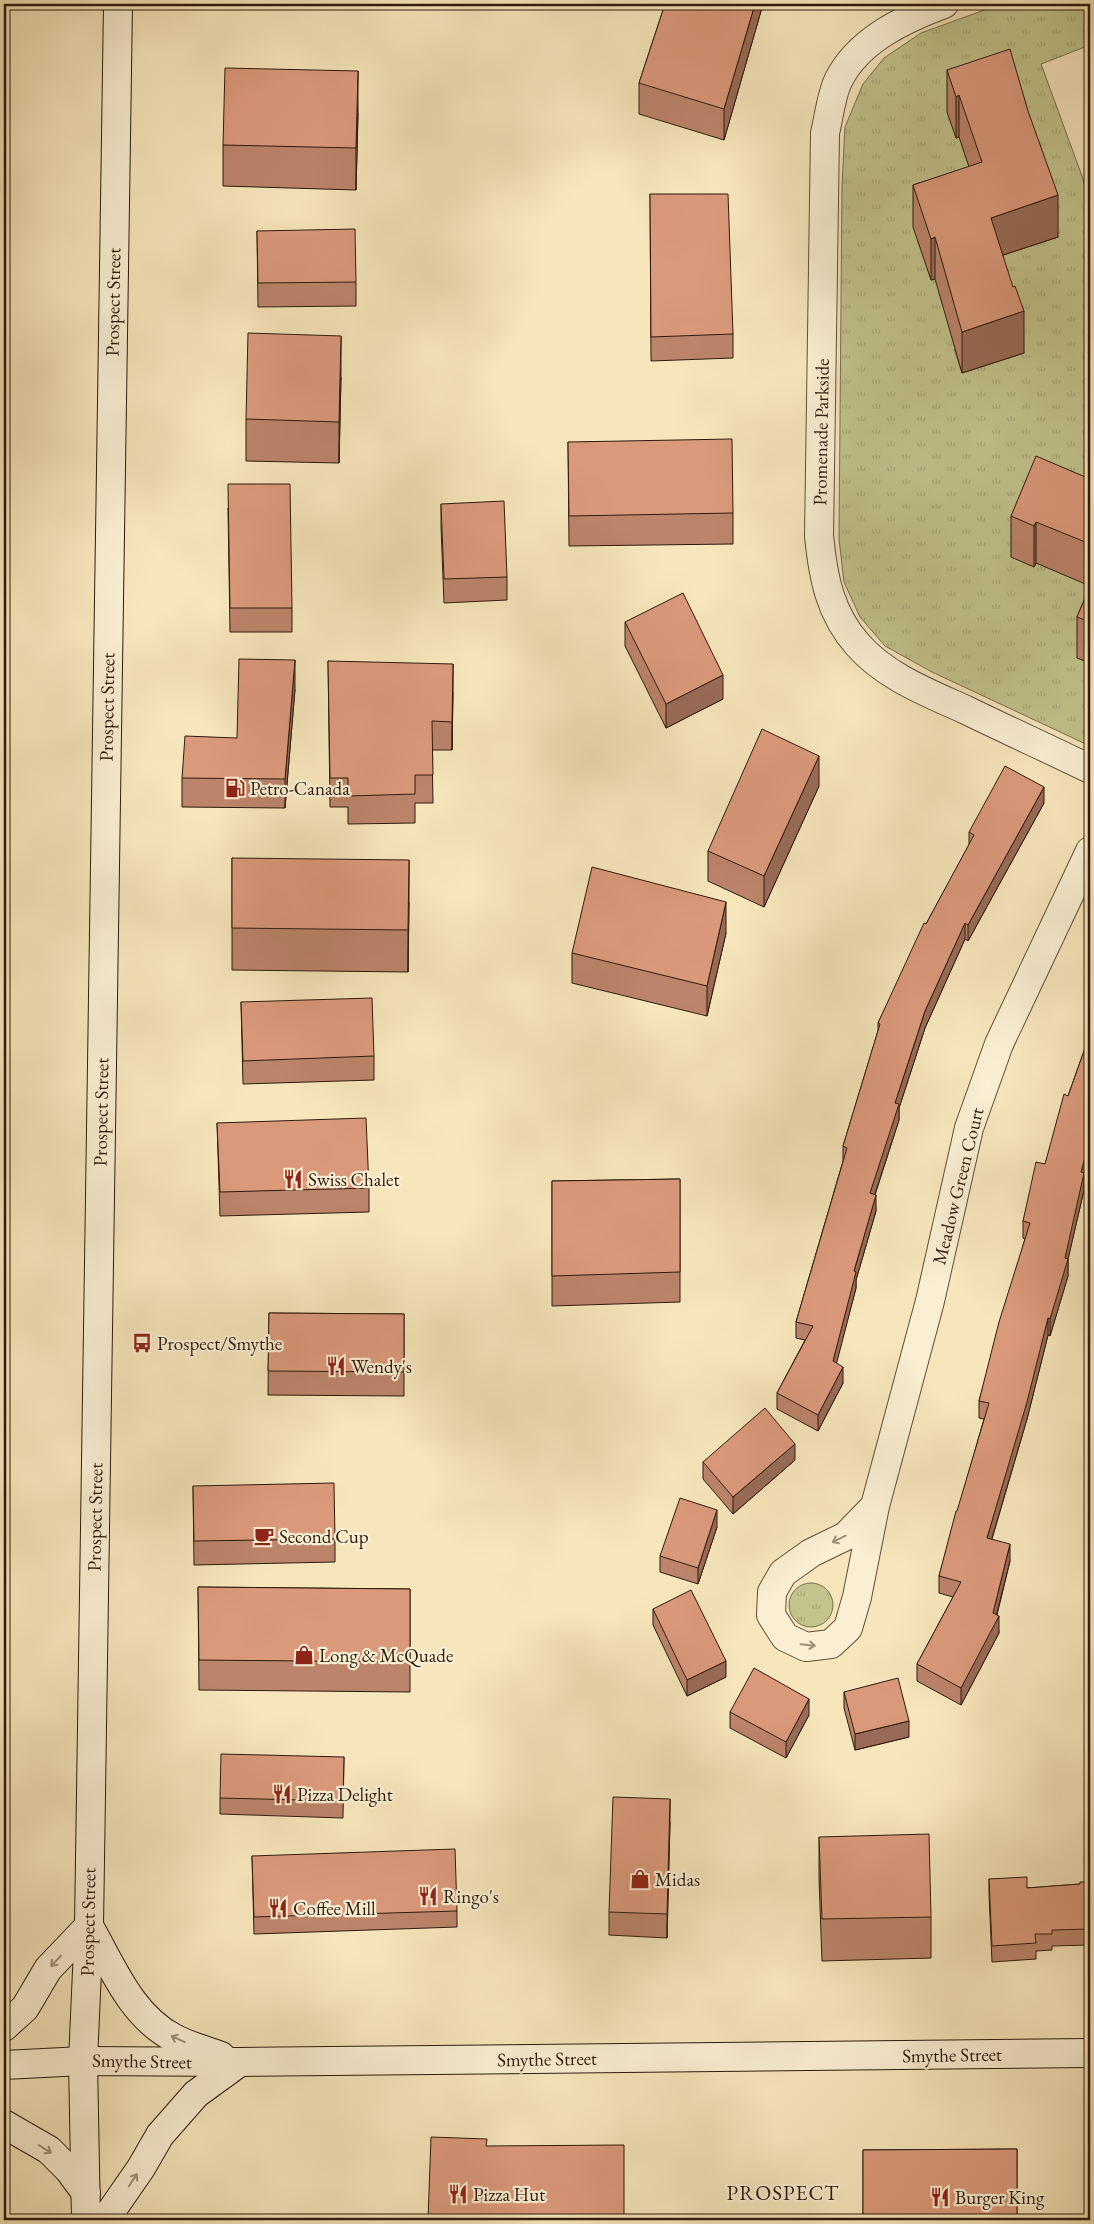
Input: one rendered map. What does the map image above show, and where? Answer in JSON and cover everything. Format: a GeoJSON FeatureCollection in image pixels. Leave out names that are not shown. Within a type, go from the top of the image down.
{"type":"FeatureCollection","features":[{"type":"Feature","properties":{"kind":"main road","name":"Prospect Street"},"geometry":{"type":"LineString","coordinates":[[86,2220],[84,2061],[89,1926],[118,4]]}},
{"type":"Feature","properties":{"kind":"main road","name":"Promenade Parkside"},"geometry":{"type":"LineString","coordinates":[[944,4],[911,16],[884,31],[852,61],[838,82],[825,133],[819,536],[823,576],[831,601],[858,646],[884,667],[914,686],[1090,769]]}},
{"type":"Feature","properties":{"kind":"main road","name":"Meadow Green Court"},"geometry":{"type":"LineString","coordinates":[[875,1506],[846,1536],[811,1552],[783,1573],[772,1592],[771,1615],[785,1637],[806,1646],[831,1644],[848,1628],[857,1598],[875,1506],[930,1302],[968,1128],[999,1044],[1090,851]]}},
{"type":"Feature","properties":{"kind":"main road"},"geometry":{"type":"LineString","coordinates":[[4,2027],[25,2008],[48,1970],[89,1926],[136,2007],[151,2023],[174,2038],[240,2062]]}},
{"type":"Feature","properties":{"kind":"main road","name":"Smythe Street"},"geometry":{"type":"LineString","coordinates":[[4,2065],[84,2061],[240,2062],[1090,2054]]}},
{"type":"Feature","properties":{"kind":"main road"},"geometry":{"type":"LineString","coordinates":[[105,2220],[141,2168],[160,2135],[196,2094],[240,2062]]}},
{"type":"Feature","properties":{"kind":"main road"},"geometry":{"type":"LineString","coordinates":[[4,2124],[49,2150],[69,2170],[86,2193]]}},
{"type":"Feature","properties":{"kind":"green space"},"geometry":{"type":"Polygon","coordinates":[[[1001,4],[1090,4],[1090,45],[1041,64],[1090,198],[1090,521],[1038,558],[1090,580],[1090,627],[1078,658],[1090,664],[1090,746],[932,672],[885,646],[860,617],[844,582],[839,539],[842,186],[845,127],[863,84],[884,58],[921,33],[1001,4]],[[1010,119],[964,135],[973,178],[939,278],[962,346],[954,349],[962,373],[985,261],[1058,237],[1010,119]]]}},
{"type":"Feature","properties":{"kind":"green space"},"geometry":{"type":"Polygon","coordinates":[[[815,1583],[827,1589],[832,1596],[832,1614],[827,1621],[820,1626],[807,1627],[795,1621],[790,1614],[789,1601],[795,1589],[802,1584],[815,1583]]]}},
{"type":"Feature","properties":{"kind":"building"},"geometry":{"type":"Polygon","coordinates":[[[665,4],[755,4],[724,109],[639,83],[665,4]]]}},
{"type":"Feature","properties":{"kind":"building"},"geometry":{"type":"Polygon","coordinates":[[[1010,49],[1028,111],[1058,195],[991,218],[1013,287],[1015,286],[1024,311],[962,332],[935,237],[931,239],[913,185],[982,162],[959,95],[956,97],[947,70],[1010,49]]]}},
{"type":"Feature","properties":{"kind":"building"},"geometry":{"type":"Polygon","coordinates":[[[225,68],[358,71],[356,148],[223,145],[225,68]]]}},
{"type":"Feature","properties":{"kind":"building"},"geometry":{"type":"Polygon","coordinates":[[[650,194],[728,194],[733,334],[651,337],[650,194]]]}},
{"type":"Feature","properties":{"kind":"building"},"geometry":{"type":"Polygon","coordinates":[[[355,229],[356,282],[258,283],[257,231],[355,229]]]}},
{"type":"Feature","properties":{"kind":"building"},"geometry":{"type":"Polygon","coordinates":[[[248,333],[341,336],[339,422],[246,419],[248,333]]]}},
{"type":"Feature","properties":{"kind":"building"},"geometry":{"type":"Polygon","coordinates":[[[732,439],[733,513],[569,516],[568,442],[732,439]]]}},
{"type":"Feature","properties":{"kind":"building"},"geometry":{"type":"Polygon","coordinates":[[[1036,456],[1090,479],[1090,544],[1036,522],[1034,526],[1011,516],[1036,456]]]}},
{"type":"Feature","properties":{"kind":"building"},"geometry":{"type":"Polygon","coordinates":[[[228,484],[290,484],[292,608],[230,608],[228,484]]]}},
{"type":"Feature","properties":{"kind":"building"},"geometry":{"type":"Polygon","coordinates":[[[504,501],[507,577],[444,579],[441,504],[504,501]]]}},
{"type":"Feature","properties":{"kind":"building"},"geometry":{"type":"Polygon","coordinates":[[[1090,586],[1090,622],[1077,617],[1090,586]]]}},
{"type":"Feature","properties":{"kind":"building"},"geometry":{"type":"Polygon","coordinates":[[[683,593],[723,675],[666,704],[625,622],[683,593]]]}},
{"type":"Feature","properties":{"kind":"building"},"geometry":{"type":"Polygon","coordinates":[[[239,659],[295,660],[285,779],[182,778],[185,736],[237,738],[239,659]]]}},
{"type":"Feature","properties":{"kind":"building"},"geometry":{"type":"Polygon","coordinates":[[[328,661],[453,664],[452,722],[432,721],[433,775],[415,775],[415,794],[348,796],[348,778],[330,778],[328,661]]]}},
{"type":"Feature","properties":{"kind":"building"},"geometry":{"type":"Polygon","coordinates":[[[762,729],[819,756],[764,876],[708,851],[762,729]]]}},
{"type":"Feature","properties":{"kind":"building"},"geometry":{"type":"Polygon","coordinates":[[[1005,766],[1044,787],[968,925],[965,923],[925,1011],[895,1103],[899,1104],[870,1193],[876,1195],[854,1271],[856,1272],[833,1361],[843,1367],[818,1415],[777,1393],[813,1326],[796,1322],[847,1148],[843,1146],[880,1024],[878,1023],[924,923],[926,924],[974,835],[969,832],[1005,766]]]}},
{"type":"Feature","properties":{"kind":"building"},"geometry":{"type":"Polygon","coordinates":[[[232,858],[409,860],[408,930],[232,928],[232,858]]]}},
{"type":"Feature","properties":{"kind":"building"},"geometry":{"type":"Polygon","coordinates":[[[592,867],[726,902],[707,986],[572,953],[592,867]]]}},
{"type":"Feature","properties":{"kind":"building"},"geometry":{"type":"Polygon","coordinates":[[[372,998],[374,1056],[243,1061],[241,1002],[372,998]]]}},
{"type":"Feature","properties":{"kind":"building"},"geometry":{"type":"Polygon","coordinates":[[[1090,1034],[1090,1139],[1081,1172],[1084,1173],[1065,1258],[1068,1259],[1050,1319],[1048,1318],[1027,1402],[987,1538],[1010,1544],[993,1613],[999,1616],[961,1688],[917,1664],[961,1582],[939,1576],[956,1511],[989,1403],[979,1401],[999,1322],[1030,1223],[1023,1221],[1036,1162],[1045,1164],[1064,1094],[1068,1096],[1090,1034]]]}},
{"type":"Feature","properties":{"kind":"building","name":"Swiss Chalet"},"geometry":{"type":"Polygon","coordinates":[[[366,1118],[369,1188],[220,1192],[217,1123],[366,1118]]]}},
{"type":"Feature","properties":{"kind":"building"},"geometry":{"type":"Polygon","coordinates":[[[680,1179],[680,1272],[552,1276],[552,1181],[680,1179]]]}},
{"type":"Feature","properties":{"kind":"building"},"geometry":{"type":"Polygon","coordinates":[[[269,1313],[404,1314],[404,1372],[268,1371],[269,1313]]]}},
{"type":"Feature","properties":{"kind":"building"},"geometry":{"type":"Polygon","coordinates":[[[765,1408],[795,1444],[733,1497],[703,1462],[765,1408]]]}},
{"type":"Feature","properties":{"kind":"building"},"geometry":{"type":"Polygon","coordinates":[[[334,1483],[335,1539],[194,1541],[193,1486],[334,1483]]]}},
{"type":"Feature","properties":{"kind":"building"},"geometry":{"type":"Polygon","coordinates":[[[680,1498],[717,1510],[698,1568],[660,1556],[680,1498]]]}},
{"type":"Feature","properties":{"kind":"building"},"geometry":{"type":"Polygon","coordinates":[[[198,1587],[410,1589],[410,1662],[199,1660],[198,1587]]]}},
{"type":"Feature","properties":{"kind":"building"},"geometry":{"type":"Polygon","coordinates":[[[691,1590],[726,1661],[687,1680],[653,1609],[691,1590]]]}},
{"type":"Feature","properties":{"kind":"building"},"geometry":{"type":"Polygon","coordinates":[[[754,1668],[809,1699],[786,1742],[730,1712],[754,1668]]]}},
{"type":"Feature","properties":{"kind":"building"},"geometry":{"type":"Polygon","coordinates":[[[898,1678],[909,1721],[855,1734],[844,1692],[898,1678]]]}},
{"type":"Feature","properties":{"kind":"building","name":"Pizza Delight"},"geometry":{"type":"Polygon","coordinates":[[[221,1754],[344,1757],[343,1801],[220,1798],[221,1754]]]}},
{"type":"Feature","properties":{"kind":"building","name":"Midas"},"geometry":{"type":"Polygon","coordinates":[[[613,1797],[670,1799],[667,1914],[609,1912],[613,1797]]]}},
{"type":"Feature","properties":{"kind":"building"},"geometry":{"type":"Polygon","coordinates":[[[929,1834],[931,1917],[822,1919],[819,1837],[929,1834]]]}},
{"type":"Feature","properties":{"kind":"building"},"geometry":{"type":"Polygon","coordinates":[[[455,1849],[457,1911],[254,1917],[252,1856],[455,1849]]]}},
{"type":"Feature","properties":{"kind":"building"},"geometry":{"type":"Polygon","coordinates":[[[1027,1877],[1027,1888],[1090,1882],[1090,1929],[1052,1930],[1052,1934],[1035,1934],[1036,1943],[992,1946],[989,1879],[1027,1877]]]}},
{"type":"Feature","properties":{"kind":"building"},"geometry":{"type":"Polygon","coordinates":[[[431,2137],[487,2139],[486,2146],[624,2145],[624,2220],[428,2220],[431,2137]]]}},
{"type":"Feature","properties":{"kind":"building","name":"Burger King"},"geometry":{"type":"Polygon","coordinates":[[[1017,2149],[1017,2215],[863,2216],[863,2150],[1017,2149]]]}},
{"type":"Feature","properties":{"kind":"place","name":"Petro-Canada"},"geometry":{"type":"Point","coordinates":[235,788]}},
{"type":"Feature","properties":{"kind":"place","name":"Swiss Chalet"},"geometry":{"type":"Point","coordinates":[293,1179]}},
{"type":"Feature","properties":{"kind":"place","name":"Prospect/Smythe"},"geometry":{"type":"Point","coordinates":[142,1343]}},
{"type":"Feature","properties":{"kind":"place","name":"Wendy's"},"geometry":{"type":"Point","coordinates":[336,1366]}},
{"type":"Feature","properties":{"kind":"place","name":"Second Cup"},"geometry":{"type":"Point","coordinates":[264,1536]}},
{"type":"Feature","properties":{"kind":"place","name":"Long & McQuade"},"geometry":{"type":"Point","coordinates":[304,1655]}},
{"type":"Feature","properties":{"kind":"place","name":"Pizza Delight"},"geometry":{"type":"Point","coordinates":[282,1794]}},
{"type":"Feature","properties":{"kind":"place","name":"Midas"},"geometry":{"type":"Point","coordinates":[640,1879]}},
{"type":"Feature","properties":{"kind":"place","name":"Ringo's"},"geometry":{"type":"Point","coordinates":[428,1896]}},
{"type":"Feature","properties":{"kind":"place","name":"Coffee Mill"},"geometry":{"type":"Point","coordinates":[278,1908]}},
{"type":"Feature","properties":{"kind":"place","name":"Pizza Hut"},"geometry":{"type":"Point","coordinates":[458,2194]}},
{"type":"Feature","properties":{"kind":"place","name":"Burger King"},"geometry":{"type":"Point","coordinates":[940,2197]}},
{"type":"Feature","properties":{"kind":"district","name":"PROSPECT"},"geometry":{"type":"Point","coordinates":[783,2192]}}]}
